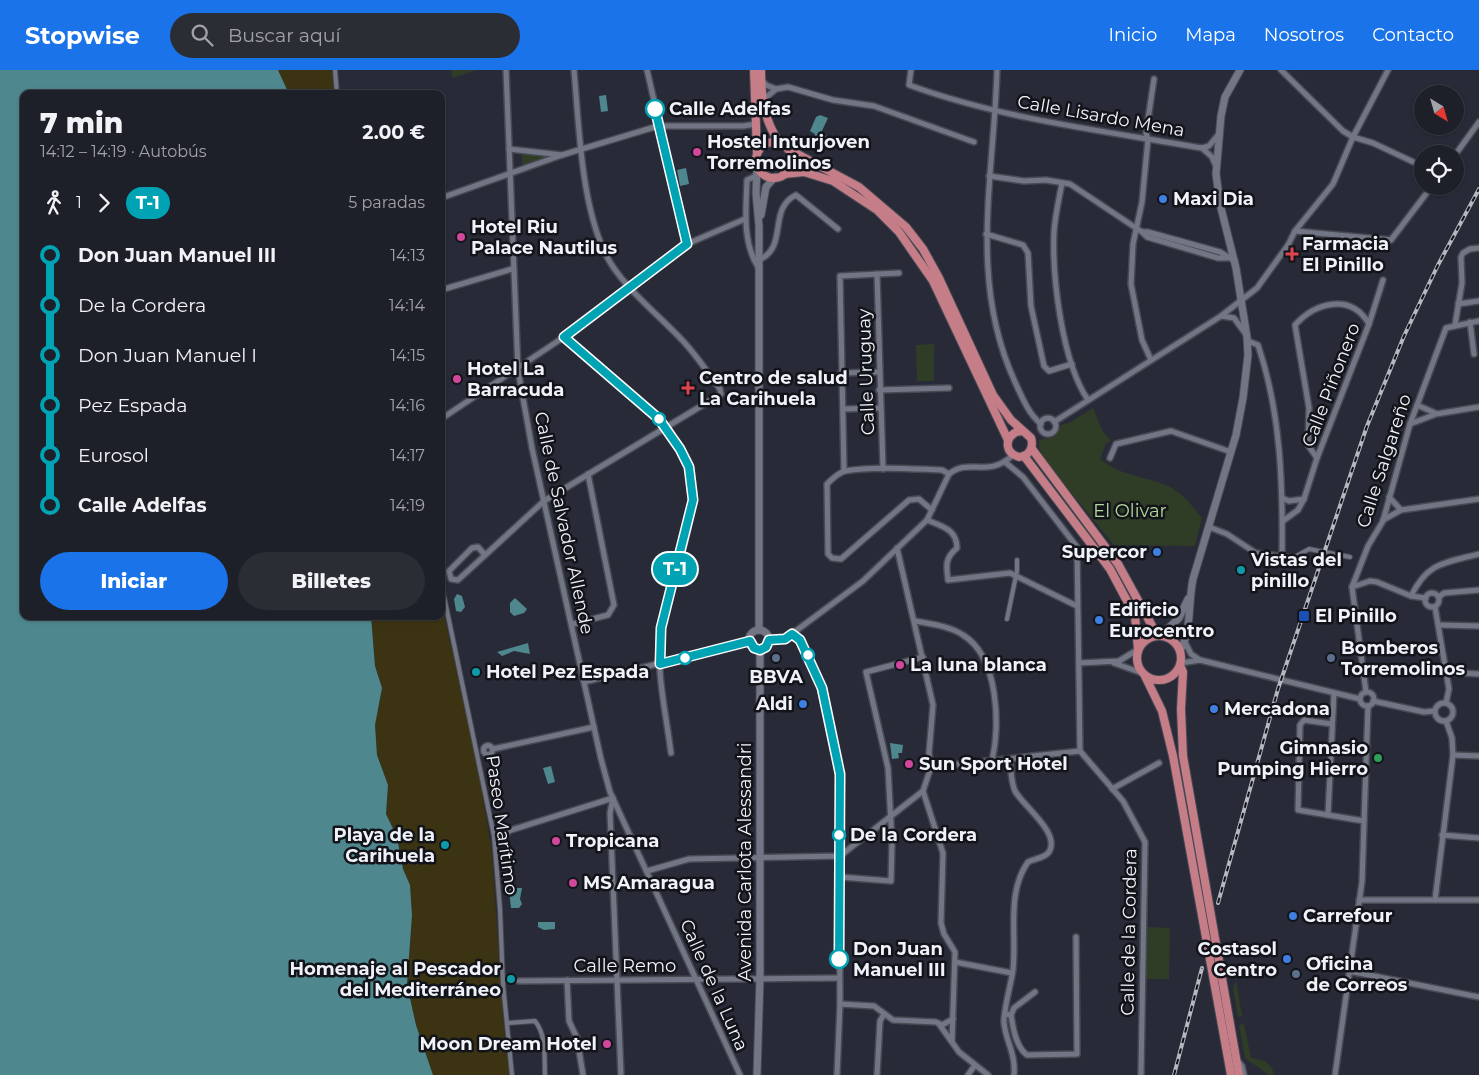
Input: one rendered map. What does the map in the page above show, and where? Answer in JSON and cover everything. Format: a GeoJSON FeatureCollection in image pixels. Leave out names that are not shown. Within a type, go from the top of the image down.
{"type":"FeatureCollection","features":[{"type":"Feature","properties":{"kind":"main road"},"geometry":{"type":"LineString","coordinates":[[754,70],[759,226],[759,630]]}},
{"type":"Feature","properties":{"kind":"main road"},"geometry":{"type":"LineString","coordinates":[[761,70],[763,100],[768,124],[780,143],[859,187],[906,227],[923,249],[939,278],[994,395],[1011,420],[1031,438],[1032,449],[1118,564],[1159,635],[1173,640],[1180,652]]}},
{"type":"Feature","properties":{"kind":"main road"},"geometry":{"type":"LineString","coordinates":[[1239,1075],[1183,756],[1181,709],[1183,672],[1180,664],[1180,652],[1185,642],[1189,599],[1231,452],[1244,398],[1248,339],[1216,188],[1215,164],[1225,97],[1240,70]]}},
{"type":"Feature","properties":{"kind":"main road"},"geometry":{"type":"LineString","coordinates":[[757,153],[764,145],[780,143]]}},
{"type":"Feature","properties":{"kind":"main road"},"geometry":{"type":"LineString","coordinates":[[784,174],[788,170],[791,159],[788,149]]}},
{"type":"Feature","properties":{"kind":"main road"},"geometry":{"type":"LineString","coordinates":[[757,166],[764,175],[775,178]]}},
{"type":"Feature","properties":{"kind":"main road"},"geometry":{"type":"LineString","coordinates":[[759,226],[766,187],[775,178],[784,174],[804,172],[833,181],[877,210],[899,232],[933,281],[1008,440],[1008,448],[1013,454],[1024,456],[1110,569],[1135,616],[1138,649],[1136,662],[1162,711],[1173,756],[1231,1075]]}},
{"type":"Feature","properties":{"kind":"main road"},"geometry":{"type":"LineString","coordinates":[[1008,440],[1016,432],[1022,431]]}},
{"type":"Feature","properties":{"kind":"main road"},"geometry":{"type":"LineString","coordinates":[[1024,456],[1032,449]]}},
{"type":"Feature","properties":{"kind":"main road"},"geometry":{"type":"LineString","coordinates":[[1138,649],[1146,639],[1159,635],[1179,618],[1189,599]]}},
{"type":"Feature","properties":{"kind":"main road"},"geometry":{"type":"LineString","coordinates":[[759,630],[766,633],[769,640],[766,647],[760,650],[754,648],[750,641],[753,632],[759,630]]}},
{"type":"Feature","properties":{"kind":"main road","name":"Avenida Carlota Alessandri"},"geometry":{"type":"LineString","coordinates":[[757,1075],[761,857],[760,650]]}},
{"type":"Feature","properties":{"kind":"main road"},"geometry":{"type":"LineString","coordinates":[[1143,674],[1151,679],[1165,679],[1177,671],[1180,664]]}},
{"type":"Feature","properties":{"kind":"street"},"geometry":{"type":"LineString","coordinates":[[335,70],[337,90]]}},
{"type":"Feature","properties":{"kind":"street","name":"Calle de Salvador Allende"},"geometry":{"type":"LineString","coordinates":[[506,70],[512,269],[518,370],[544,501],[584,682],[613,798]]}},
{"type":"Feature","properties":{"kind":"street"},"geometry":{"type":"LineString","coordinates":[[485,555],[478,547],[472,548],[449,571],[451,579],[458,580],[544,501],[721,394],[720,389],[690,348],[631,288],[605,254],[592,217],[582,149],[574,70]]}},
{"type":"Feature","properties":{"kind":"street"},"geometry":{"type":"LineString","coordinates":[[646,70],[687,244]]}},
{"type":"Feature","properties":{"kind":"street","name":"Calle Lisardo Mena"},"geometry":{"type":"LineString","coordinates":[[911,70],[909,85],[952,101],[996,112],[1202,148],[1209,146],[1219,135]]}},
{"type":"Feature","properties":{"kind":"street"},"geometry":{"type":"LineString","coordinates":[[997,70],[996,112],[989,176],[986,234],[989,290],[1005,360],[1025,404],[1041,424],[1042,431]]}},
{"type":"Feature","properties":{"kind":"street"},"geometry":{"type":"LineString","coordinates":[[1281,70],[1343,131],[1414,162]]}},
{"type":"Feature","properties":{"kind":"street"},"geometry":{"type":"LineString","coordinates":[[1054,422],[1221,316],[1257,288],[1288,245],[1295,230],[1332,184],[1353,137],[1388,70]]}},
{"type":"Feature","properties":{"kind":"street"},"geometry":{"type":"LineString","coordinates":[[761,79],[766,85],[776,89]]}},
{"type":"Feature","properties":{"kind":"street"},"geometry":{"type":"LineString","coordinates":[[1151,360],[1142,340],[1133,305],[1131,284],[1133,244],[1140,231],[1148,139],[1146,133],[1154,79]]}},
{"type":"Feature","properties":{"kind":"street"},"geometry":{"type":"LineString","coordinates":[[763,100],[776,89],[788,87],[833,100],[874,106],[974,142]]}},
{"type":"Feature","properties":{"kind":"street"},"geometry":{"type":"LineString","coordinates":[[1462,145],[1479,122]]}},
{"type":"Feature","properties":{"kind":"street"},"geometry":{"type":"LineString","coordinates":[[445,197],[562,155],[658,126],[743,126],[756,124]]}},
{"type":"Feature","properties":{"kind":"street","name":"Calle Lisardo Mena"},"geometry":{"type":"LineString","coordinates":[[1202,148],[1212,157],[1215,164]]}},
{"type":"Feature","properties":{"kind":"street"},"geometry":{"type":"LineString","coordinates":[[509,149],[562,155]]}},
{"type":"Feature","properties":{"kind":"street"},"geometry":{"type":"LineString","coordinates":[[756,176],[747,180],[745,219],[750,254],[759,264],[774,250],[783,207],[796,195],[838,229]]}},
{"type":"Feature","properties":{"kind":"street"},"geometry":{"type":"LineString","coordinates":[[989,176],[1024,181],[1062,182],[1085,193],[1140,231],[1220,252],[1231,259]]}},
{"type":"Feature","properties":{"kind":"street"},"geometry":{"type":"LineString","coordinates":[[1062,182],[1054,244],[1058,302],[1072,364],[1088,400]]}},
{"type":"Feature","properties":{"kind":"street"},"geometry":{"type":"LineString","coordinates":[[1295,230],[1391,240],[1425,195]]}},
{"type":"Feature","properties":{"kind":"street"},"geometry":{"type":"LineString","coordinates":[[445,416],[518,370],[631,288],[687,244],[745,219]]}},
{"type":"Feature","properties":{"kind":"street"},"geometry":{"type":"LineString","coordinates":[[986,234],[1024,245],[1028,253],[1031,306],[1044,366],[1049,370],[1072,364]]}},
{"type":"Feature","properties":{"kind":"street"},"geometry":{"type":"LineString","coordinates":[[1479,248],[1470,249],[1461,257],[1462,283],[1455,325],[1479,321]]}},
{"type":"Feature","properties":{"kind":"street"},"geometry":{"type":"LineString","coordinates":[[445,289],[512,269]]}},
{"type":"Feature","properties":{"kind":"street"},"geometry":{"type":"LineString","coordinates":[[844,471],[840,276],[898,273]]}},
{"type":"Feature","properties":{"kind":"street","name":"Calle Uruguay"},"geometry":{"type":"LineString","coordinates":[[877,274],[879,390],[883,469]]}},
{"type":"Feature","properties":{"kind":"street","name":"Calle Piñonero"},"geometry":{"type":"LineString","coordinates":[[1283,521],[1298,510],[1304,500],[1369,324],[1383,280]]}},
{"type":"Feature","properties":{"kind":"street"},"geometry":{"type":"LineString","coordinates":[[1458,304],[1479,301]]}},
{"type":"Feature","properties":{"kind":"street"},"geometry":{"type":"LineString","coordinates":[[1318,458],[1308,445],[1309,408],[1295,325],[1306,314],[1318,307],[1345,305],[1362,311],[1369,324]]}},
{"type":"Feature","properties":{"kind":"street"},"geometry":{"type":"LineString","coordinates":[[1221,316],[1234,318],[1248,339],[1258,345],[1268,376],[1275,409],[1282,498],[1282,557]]}},
{"type":"Feature","properties":{"kind":"street"},"geometry":{"type":"LineString","coordinates":[[1470,322],[1474,354]]}},
{"type":"Feature","properties":{"kind":"street","name":"Calle Salgareño"},"geometry":{"type":"LineString","coordinates":[[1366,692],[1352,586],[1368,546],[1383,520],[1410,424],[1446,328],[1455,325]]}},
{"type":"Feature","properties":{"kind":"street"},"geometry":{"type":"LineString","coordinates":[[564,337],[650,410],[664,427],[689,467],[693,500],[661,628],[660,664],[671,753]]}},
{"type":"Feature","properties":{"kind":"street"},"geometry":{"type":"LineString","coordinates":[[841,373],[879,372]]}},
{"type":"Feature","properties":{"kind":"street"},"geometry":{"type":"LineString","coordinates":[[879,390],[948,388]]}},
{"type":"Feature","properties":{"kind":"street"},"geometry":{"type":"LineString","coordinates":[[1417,405],[1436,414]]}},
{"type":"Feature","properties":{"kind":"street"},"geometry":{"type":"LineString","coordinates":[[843,408],[880,408]]}},
{"type":"Feature","properties":{"kind":"street"},"geometry":{"type":"LineString","coordinates":[[1410,424],[1436,414],[1479,408]]}},
{"type":"Feature","properties":{"kind":"street"},"geometry":{"type":"LineString","coordinates":[[1041,424],[1046,419],[1054,422]]}},
{"type":"Feature","properties":{"kind":"street"},"geometry":{"type":"LineString","coordinates":[[1042,431],[1047,433],[1053,431],[1056,427],[1054,422]]}},
{"type":"Feature","properties":{"kind":"street"},"geometry":{"type":"LineString","coordinates":[[1031,438],[1042,431]]}},
{"type":"Feature","properties":{"kind":"street"},"geometry":{"type":"LineString","coordinates":[[1110,458],[1116,444],[1171,431],[1231,452]]}},
{"type":"Feature","properties":{"kind":"street"},"geometry":{"type":"LineString","coordinates":[[769,640],[785,639],[863,581],[927,520],[949,474],[956,469],[994,467],[1006,462],[1013,454]]}},
{"type":"Feature","properties":{"kind":"street"},"geometry":{"type":"LineString","coordinates":[[931,767],[1080,751],[1077,547],[1023,477],[1006,462]]}},
{"type":"Feature","properties":{"kind":"street"},"geometry":{"type":"LineString","coordinates":[[932,510],[929,510],[919,499],[909,500],[841,559],[837,560],[828,554],[826,484],[844,471],[883,469],[942,470],[949,474]]}},
{"type":"Feature","properties":{"kind":"street"},"geometry":{"type":"LineString","coordinates":[[572,624],[608,615],[614,605],[588,474]]}},
{"type":"Feature","properties":{"kind":"street"},"geometry":{"type":"LineString","coordinates":[[1389,497],[1400,510]]}},
{"type":"Feature","properties":{"kind":"street"},"geometry":{"type":"LineString","coordinates":[[1282,498],[1289,501],[1304,500]]}},
{"type":"Feature","properties":{"kind":"street"},"geometry":{"type":"LineString","coordinates":[[1383,520],[1400,510],[1479,499]]}},
{"type":"Feature","properties":{"kind":"street"},"geometry":{"type":"LineString","coordinates":[[927,520],[949,529],[957,539],[957,548],[949,555],[946,561],[948,580],[1010,573],[1077,606]]}},
{"type":"Feature","properties":{"kind":"street"},"geometry":{"type":"LineString","coordinates":[[1209,527],[1227,534],[1256,554],[1293,558],[1309,549],[1350,557]]}},
{"type":"Feature","properties":{"kind":"street"},"geometry":{"type":"LineString","coordinates":[[647,871],[689,859],[840,856],[923,792],[931,767],[929,753],[933,704],[898,548]]}},
{"type":"Feature","properties":{"kind":"street"},"geometry":{"type":"LineString","coordinates":[[1411,596],[1424,573],[1436,566],[1479,554]]}},
{"type":"Feature","properties":{"kind":"street"},"geometry":{"type":"LineString","coordinates":[[1007,619],[1016,576],[1017,560]]}},
{"type":"Feature","properties":{"kind":"street"},"geometry":{"type":"LineString","coordinates":[[1352,586],[1370,581],[1378,582],[1411,596],[1426,598]]}},
{"type":"Feature","properties":{"kind":"street"},"geometry":{"type":"LineString","coordinates":[[1435,606],[1439,601],[1439,597],[1444,593],[1479,590]]}},
{"type":"Feature","properties":{"kind":"street"},"geometry":{"type":"LineString","coordinates":[[1426,598],[1431,593],[1439,597]]}},
{"type":"Feature","properties":{"kind":"street"},"geometry":{"type":"LineString","coordinates":[[1426,598],[1429,606],[1435,606]]}},
{"type":"Feature","properties":{"kind":"street","name":"Paseo Marítimo"},"geometry":{"type":"LineString","coordinates":[[445,601],[494,836],[512,1075]]}},
{"type":"Feature","properties":{"kind":"street"},"geometry":{"type":"LineString","coordinates":[[1435,606],[1449,688],[1446,703]]}},
{"type":"Feature","properties":{"kind":"street"},"geometry":{"type":"LineString","coordinates":[[915,621],[945,627],[963,634],[973,642],[982,656],[994,690],[994,751],[992,761]]}},
{"type":"Feature","properties":{"kind":"street"},"geometry":{"type":"LineString","coordinates":[[1439,625],[1479,626]]}},
{"type":"Feature","properties":{"kind":"street"},"geometry":{"type":"LineString","coordinates":[[792,634],[800,640],[810,660],[827,708],[840,774],[840,1004],[837,1075]]}},
{"type":"Feature","properties":{"kind":"street"},"geometry":{"type":"LineString","coordinates":[[584,682],[750,641]]}},
{"type":"Feature","properties":{"kind":"street"},"geometry":{"type":"LineString","coordinates":[[1185,642],[1191,654]]}},
{"type":"Feature","properties":{"kind":"street"},"geometry":{"type":"LineString","coordinates":[[1111,663],[1126,659],[1138,649]]}},
{"type":"Feature","properties":{"kind":"street"},"geometry":{"type":"LineString","coordinates":[[1180,652],[1191,654],[1200,660],[1360,699]]}},
{"type":"Feature","properties":{"kind":"street"},"geometry":{"type":"LineString","coordinates":[[840,877],[891,882],[891,818],[888,768],[866,672],[922,657]]}},
{"type":"Feature","properties":{"kind":"street"},"geometry":{"type":"LineString","coordinates":[[1180,664],[1200,660]]}},
{"type":"Feature","properties":{"kind":"street"},"geometry":{"type":"LineString","coordinates":[[1079,663],[1111,663],[1126,666],[1143,674]]}},
{"type":"Feature","properties":{"kind":"street"},"geometry":{"type":"LineString","coordinates":[[1446,672],[1479,674]]}},
{"type":"Feature","properties":{"kind":"street"},"geometry":{"type":"LineString","coordinates":[[1360,699],[1366,692],[1372,695],[1373,701]]}},
{"type":"Feature","properties":{"kind":"street"},"geometry":{"type":"LineString","coordinates":[[1328,815],[1334,693]]}},
{"type":"Feature","properties":{"kind":"street"},"geometry":{"type":"LineString","coordinates":[[1360,699],[1363,705],[1368,706]]}},
{"type":"Feature","properties":{"kind":"street"},"geometry":{"type":"LineString","coordinates":[[1335,1075],[1359,900],[1368,706],[1373,701]]}},
{"type":"Feature","properties":{"kind":"street"},"geometry":{"type":"LineString","coordinates":[[1373,701],[1424,712],[1434,711],[1439,704],[1446,703],[1451,706],[1452,718],[1446,721],[1438,720],[1434,711]]}},
{"type":"Feature","properties":{"kind":"street"},"geometry":{"type":"LineString","coordinates":[[1332,724],[1304,720],[1300,725],[1298,810],[1364,821]]}},
{"type":"Feature","properties":{"kind":"street"},"geometry":{"type":"LineString","coordinates":[[1435,900],[1442,835],[1454,755],[1452,738],[1446,721]]}},
{"type":"Feature","properties":{"kind":"street"},"geometry":{"type":"LineString","coordinates":[[493,749],[594,727]]}},
{"type":"Feature","properties":{"kind":"street","name":"Calle de la Cordera"},"geometry":{"type":"LineString","coordinates":[[1080,751],[1123,801],[1145,842],[1141,1075]]}},
{"type":"Feature","properties":{"kind":"street"},"geometry":{"type":"LineString","coordinates":[[1454,755],[1479,756]]}},
{"type":"Feature","properties":{"kind":"street"},"geometry":{"type":"LineString","coordinates":[[1010,760],[1016,792],[1046,828],[1052,843],[1049,853],[1028,862],[1016,886],[1008,1014],[1022,1051],[1027,1055],[1077,1054],[1076,937]]}},
{"type":"Feature","properties":{"kind":"street"},"geometry":{"type":"LineString","coordinates":[[1112,789],[1159,763]]}},
{"type":"Feature","properties":{"kind":"street"},"geometry":{"type":"LineString","coordinates":[[923,792],[943,853],[942,923],[944,934],[955,952],[952,1041]]}},
{"type":"Feature","properties":{"kind":"street"},"geometry":{"type":"LineString","coordinates":[[508,831],[613,798],[610,813],[620,1075]]}},
{"type":"Feature","properties":{"kind":"street","name":"Calle de la Luna"},"geometry":{"type":"LineString","coordinates":[[613,798],[740,1075]]}},
{"type":"Feature","properties":{"kind":"street"},"geometry":{"type":"LineString","coordinates":[[1442,835],[1479,838]]}},
{"type":"Feature","properties":{"kind":"street"},"geometry":{"type":"LineString","coordinates":[[1359,900],[1479,900]]}},
{"type":"Feature","properties":{"kind":"street"},"geometry":{"type":"LineString","coordinates":[[955,962],[1012,973]]}},
{"type":"Feature","properties":{"kind":"street"},"geometry":{"type":"LineString","coordinates":[[1349,971],[1479,997]]}},
{"type":"Feature","properties":{"kind":"street","name":"Calle Remo"},"geometry":{"type":"LineString","coordinates":[[519,981],[760,977],[839,978]]}},
{"type":"Feature","properties":{"kind":"street"},"geometry":{"type":"LineString","coordinates":[[567,980],[569,1021],[577,1038],[583,1075]]}},
{"type":"Feature","properties":{"kind":"street"},"geometry":{"type":"LineString","coordinates":[[1014,1075],[1015,1062],[1004,1022],[1014,1008],[1035,992]]}},
{"type":"Feature","properties":{"kind":"street"},"geometry":{"type":"LineString","coordinates":[[840,1004],[874,1006],[893,1020],[946,1024],[953,1019]]}},
{"type":"Feature","properties":{"kind":"street"},"geometry":{"type":"LineString","coordinates":[[877,1075],[880,1021],[884,1014]]}},
{"type":"Feature","properties":{"kind":"street"},"geometry":{"type":"LineString","coordinates":[[507,1023],[535,1021],[540,1026],[544,1038],[545,1075]]}},
{"type":"Feature","properties":{"kind":"street"},"geometry":{"type":"LineString","coordinates":[[936,1022],[943,1027],[959,1052],[988,1075]]}},
{"type":"Feature","properties":{"kind":"street"},"geometry":{"type":"LineString","coordinates":[[1236,1058],[1242,1066],[1244,1075]]}},
{"type":"Feature","properties":{"kind":"street"},"geometry":{"type":"LineString","coordinates":[[968,1075],[975,1065]]}},
{"type":"Feature","properties":{"kind":"green space"},"geometry":{"type":"Polygon","coordinates":[[[451,70],[476,70],[453,78],[451,70]]]}},
{"type":"Feature","properties":{"kind":"green space"},"geometry":{"type":"Polygon","coordinates":[[[522,154],[548,156],[549,157],[522,167],[522,154]]]}},
{"type":"Feature","properties":{"kind":"green space"},"geometry":{"type":"Polygon","coordinates":[[[934,344],[934,381],[917,381],[916,345],[934,344]]]}},
{"type":"Feature","properties":{"kind":"green space","name":"El Olivar"},"geometry":{"type":"Polygon","coordinates":[[[1093,408],[1102,430],[1111,441],[1106,443],[1100,459],[1118,470],[1168,486],[1183,496],[1202,518],[1195,546],[1114,545],[1045,461],[1039,448],[1039,440],[1054,437],[1063,424],[1069,423],[1093,408]]]}},
{"type":"Feature","properties":{"kind":"green space"},"geometry":{"type":"Polygon","coordinates":[[[1147,927],[1170,928],[1169,979],[1146,979],[1147,927]]]}},
{"type":"Feature","properties":{"kind":"green space"},"geometry":{"type":"Polygon","coordinates":[[[1236,980],[1242,1016],[1238,1017],[1233,989],[1236,980]]]}},
{"type":"Feature","properties":{"kind":"green space"},"geometry":{"type":"Polygon","coordinates":[[[1244,1024],[1251,1058],[1269,1064],[1274,1075],[1269,1075],[1245,1058],[1239,1025],[1244,1024]]]}},
{"type":"Feature","properties":{"kind":"sand"},"geometry":{"type":"Polygon","coordinates":[[[278,70],[333,70],[335,90],[287,90],[278,70]]]}},
{"type":"Feature","properties":{"kind":"sand","name":"Playa de la Carihuela"},"geometry":{"type":"Polygon","coordinates":[[[445,619],[479,774],[492,853],[503,1020],[510,1075],[433,1075],[416,1025],[407,985],[412,915],[410,885],[403,869],[397,837],[386,814],[388,785],[377,755],[375,725],[382,688],[375,666],[371,620],[445,619]]]}},
{"type":"Feature","properties":{"kind":"shaded area"},"geometry":{"type":"Polygon","coordinates":[[[0,70],[278,70],[287,90],[20,90],[20,620],[371,620],[375,666],[382,688],[375,725],[377,755],[388,785],[386,814],[397,837],[403,869],[410,885],[412,915],[407,985],[416,1025],[433,1075],[0,1075],[0,70]]]}},
{"type":"Feature","properties":{"kind":"shaded area"},"geometry":{"type":"Polygon","coordinates":[[[606,95],[608,111],[601,112],[599,96],[606,95]]]}},
{"type":"Feature","properties":{"kind":"shaded area"},"geometry":{"type":"Polygon","coordinates":[[[820,115],[828,118],[821,133],[827,136],[822,146],[812,141],[815,134],[810,131],[816,117],[820,115]]]}},
{"type":"Feature","properties":{"kind":"shaded area"},"geometry":{"type":"Polygon","coordinates":[[[686,168],[689,184],[680,186],[677,170],[686,168]]]}},
{"type":"Feature","properties":{"kind":"shaded area"},"geometry":{"type":"Polygon","coordinates":[[[457,594],[462,596],[465,607],[461,612],[456,611],[454,599],[457,594]]]}},
{"type":"Feature","properties":{"kind":"shaded area"},"geometry":{"type":"Polygon","coordinates":[[[515,598],[527,609],[524,613],[514,616],[510,612],[510,603],[515,598]]]}},
{"type":"Feature","properties":{"kind":"shaded area"},"geometry":{"type":"Polygon","coordinates":[[[528,643],[530,654],[514,651],[502,656],[497,652],[528,643]]]}},
{"type":"Feature","properties":{"kind":"shaded area"},"geometry":{"type":"Polygon","coordinates":[[[890,743],[903,745],[902,753],[898,753],[899,758],[892,759],[890,743]]]}},
{"type":"Feature","properties":{"kind":"shaded area"},"geometry":{"type":"Polygon","coordinates":[[[551,766],[555,782],[548,784],[543,768],[551,766]]]}},
{"type":"Feature","properties":{"kind":"shaded area"},"geometry":{"type":"Polygon","coordinates":[[[512,888],[522,888],[520,899],[522,904],[519,908],[511,908],[509,890],[512,888]]]}},
{"type":"Feature","properties":{"kind":"shaded area"},"geometry":{"type":"Polygon","coordinates":[[[538,922],[555,922],[555,929],[544,930],[538,927],[538,922]]]}},
{"type":"Feature","properties":{"kind":"railway"},"geometry":{"type":"LineString","coordinates":[[1218,903],[1278,689],[1367,426],[1404,336],[1438,265],[1479,189]]}},
{"type":"Feature","properties":{"kind":"railway"},"geometry":{"type":"LineString","coordinates":[[1174,1075],[1202,968]]}},
{"type":"Feature","properties":{"kind":"bus line","name":"T-1"},"geometry":{"type":"LineString","coordinates":[[655,109],[682,231],[687,244],[564,337],[659,419],[680,449],[689,467],[693,500],[661,628],[660,664],[750,641],[754,648],[760,650],[766,647],[769,640],[785,639],[792,634],[800,640],[810,660],[822,688],[840,774],[839,959]]}},
{"type":"Feature","properties":{"kind":"place","name":"Calle Adelfas"},"geometry":{"type":"Point","coordinates":[655,109]}},
{"type":"Feature","properties":{"kind":"place","name":"Hostel Inturjoven Torremolinos"},"geometry":{"type":"Point","coordinates":[697,152]}},
{"type":"Feature","properties":{"kind":"place","name":"Maxi Dia"},"geometry":{"type":"Point","coordinates":[1163,199]}},
{"type":"Feature","properties":{"kind":"place","name":"Hotel Riu Palace Nautilus"},"geometry":{"type":"Point","coordinates":[461,237]}},
{"type":"Feature","properties":{"kind":"place","name":"Farmacia El Pinillo"},"geometry":{"type":"Point","coordinates":[1292,254]}},
{"type":"Feature","properties":{"kind":"place","name":"Hotel La Barracuda"},"geometry":{"type":"Point","coordinates":[457,379]}},
{"type":"Feature","properties":{"kind":"place","name":"Centro de salud La Carihuela"},"geometry":{"type":"Point","coordinates":[688,388]}},
{"type":"Feature","properties":{"kind":"place","name":"Supercor"},"geometry":{"type":"Point","coordinates":[1157,552]}},
{"type":"Feature","properties":{"kind":"place","name":"Vistas del pinillo"},"geometry":{"type":"Point","coordinates":[1241,570]}},
{"type":"Feature","properties":{"kind":"place","name":"El Pinillo"},"geometry":{"type":"Point","coordinates":[1304,616]}},
{"type":"Feature","properties":{"kind":"place","name":"Edificio Eurocentro"},"geometry":{"type":"Point","coordinates":[1099,620]}},
{"type":"Feature","properties":{"kind":"place","name":"BBVA"},"geometry":{"type":"Point","coordinates":[776,658]}},
{"type":"Feature","properties":{"kind":"place","name":"Bomberos Torremolinos"},"geometry":{"type":"Point","coordinates":[1331,658]}},
{"type":"Feature","properties":{"kind":"place","name":"La luna blanca"},"geometry":{"type":"Point","coordinates":[900,665]}},
{"type":"Feature","properties":{"kind":"place","name":"Hotel Pez Espada"},"geometry":{"type":"Point","coordinates":[476,672]}},
{"type":"Feature","properties":{"kind":"place","name":"Aldi"},"geometry":{"type":"Point","coordinates":[803,704]}},
{"type":"Feature","properties":{"kind":"place","name":"Mercadona"},"geometry":{"type":"Point","coordinates":[1214,709]}},
{"type":"Feature","properties":{"kind":"place","name":"Gimnasio Pumping Hierro"},"geometry":{"type":"Point","coordinates":[1378,758]}},
{"type":"Feature","properties":{"kind":"place","name":"Sun Sport Hotel"},"geometry":{"type":"Point","coordinates":[909,764]}},
{"type":"Feature","properties":{"kind":"place","name":"De la Cordera"},"geometry":{"type":"Point","coordinates":[839,835]}},
{"type":"Feature","properties":{"kind":"place","name":"Tropicana"},"geometry":{"type":"Point","coordinates":[556,841]}},
{"type":"Feature","properties":{"kind":"place","name":"Playa de la Carihuela"},"geometry":{"type":"Point","coordinates":[445,845]}},
{"type":"Feature","properties":{"kind":"place","name":"MS Amaragua"},"geometry":{"type":"Point","coordinates":[573,883]}},
{"type":"Feature","properties":{"kind":"place","name":"Carrefour"},"geometry":{"type":"Point","coordinates":[1293,916]}},
{"type":"Feature","properties":{"kind":"place","name":"Don Juan Manuel III"},"geometry":{"type":"Point","coordinates":[839,959]}},
{"type":"Feature","properties":{"kind":"place","name":"Costasol Centro"},"geometry":{"type":"Point","coordinates":[1287,959]}},
{"type":"Feature","properties":{"kind":"place","name":"Oficina de Correos"},"geometry":{"type":"Point","coordinates":[1296,974]}},
{"type":"Feature","properties":{"kind":"place","name":"Homenaje al Pescador del Mediterráneo"},"geometry":{"type":"Point","coordinates":[511,979]}},
{"type":"Feature","properties":{"kind":"place","name":"Moon Dream Hotel"},"geometry":{"type":"Point","coordinates":[607,1044]}}]}
